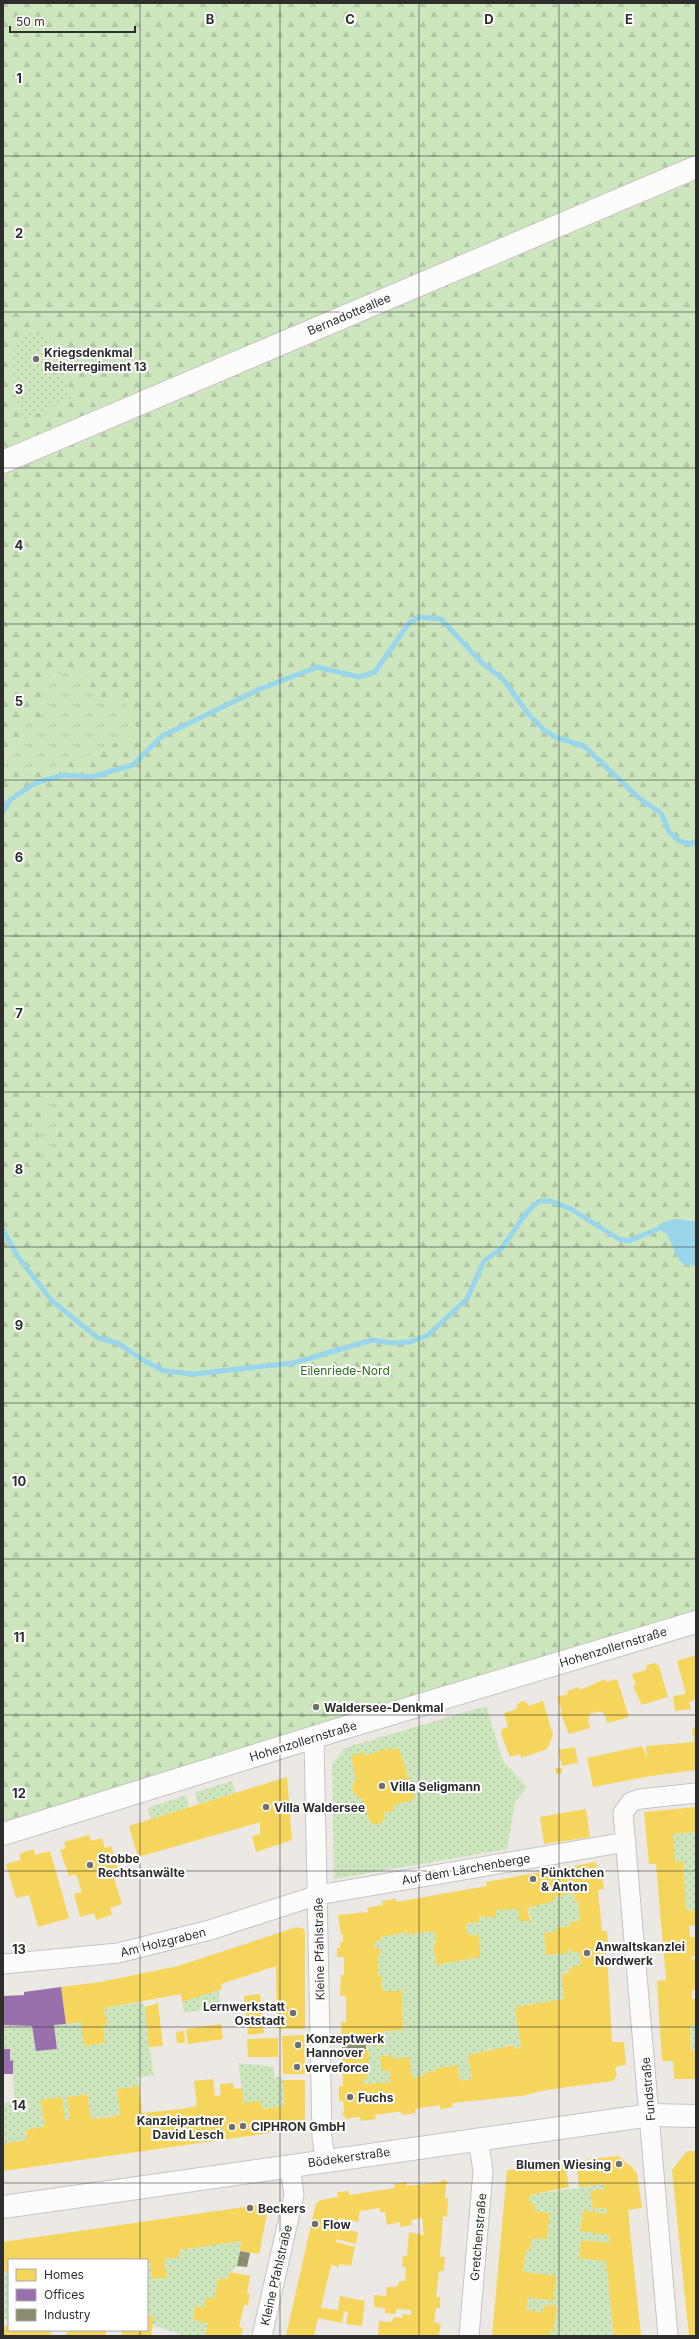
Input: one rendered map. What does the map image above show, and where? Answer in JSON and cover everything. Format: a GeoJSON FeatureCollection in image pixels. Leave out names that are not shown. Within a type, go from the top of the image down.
{"type":"FeatureCollection","features":[{"type":"Feature","properties":{"kind":"street","name":"Bernadotteallee"},"geometry":{"type":"LineString","coordinates":[[3,462],[696,167]]}},
{"type":"Feature","properties":{"kind":"street","name":"Hohenzollernstraße"},"geometry":{"type":"LineString","coordinates":[[3,1834],[696,1622]]}},
{"type":"Feature","properties":{"kind":"street","name":"Kleine Pfahlstraße"},"geometry":{"type":"LineString","coordinates":[[314,1738],[322,2137],[325,2160]]}},
{"type":"Feature","properties":{"kind":"street"},"geometry":{"type":"LineString","coordinates":[[626,1842],[624,1813],[631,1802],[640,1799],[696,1793]]}},
{"type":"Feature","properties":{"kind":"street","name":"Auf dem Lärchenberge"},"geometry":{"type":"LineString","coordinates":[[318,1895],[626,1842]]}},
{"type":"Feature","properties":{"kind":"street","name":"Fundstraße"},"geometry":{"type":"LineString","coordinates":[[626,1842],[651,2115],[668,2336]]}},
{"type":"Feature","properties":{"kind":"street","name":"Am Holzgraben"},"geometry":{"type":"LineString","coordinates":[[3,1964],[118,1953],[210,1930],[318,1895]]}},
{"type":"Feature","properties":{"kind":"street","name":"Bödekerstraße"},"geometry":{"type":"LineString","coordinates":[[3,2207],[478,2138],[651,2115],[696,2116]]}},
{"type":"Feature","properties":{"kind":"street","name":"Gretchenstraße"},"geometry":{"type":"LineString","coordinates":[[469,2336],[483,2171],[478,2138]]}},
{"type":"Feature","properties":{"kind":"street","name":"Kleine Pfahlstraße"},"geometry":{"type":"LineString","coordinates":[[262,2336],[294,2195],[290,2166]]}},
{"type":"Feature","properties":{"kind":"green space","name":"Eilenriede-Nord"},"geometry":{"type":"Polygon","coordinates":[[[3,3],[696,3],[696,1221],[689,1219],[667,1234],[685,1265],[696,1266],[696,1622],[3,1834],[3,769],[41,770],[125,703],[101,699],[88,689],[88,678],[55,674],[42,691],[44,709],[41,717],[22,726],[19,746],[7,753],[3,762],[3,3]],[[33,331],[23,334],[16,342],[13,353],[13,381],[22,420],[72,398],[55,343],[48,336],[33,331]],[[36,1098],[46,1110],[45,1117],[29,1117],[38,1132],[42,1157],[57,1156],[56,1120],[62,1099],[36,1098]]]}},
{"type":"Feature","properties":{"kind":"green space"},"geometry":{"type":"Polygon","coordinates":[[[33,331],[48,336],[55,343],[72,398],[22,421],[13,381],[13,353],[16,342],[23,334],[33,331]]]}},
{"type":"Feature","properties":{"kind":"green space"},"geometry":{"type":"Polygon","coordinates":[[[82,667],[88,678],[88,689],[101,699],[125,703],[138,732],[89,755],[41,770],[3,769],[4,761],[7,755],[19,746],[22,726],[31,717],[41,717],[44,709],[42,691],[59,673],[69,669],[82,667]]]}},
{"type":"Feature","properties":{"kind":"green space"},"geometry":{"type":"Polygon","coordinates":[[[36,1098],[62,1099],[56,1120],[57,1156],[42,1158],[38,1132],[28,1126],[29,1117],[45,1117],[46,1110],[36,1098]]]}},
{"type":"Feature","properties":{"kind":"green space"},"geometry":{"type":"Polygon","coordinates":[[[486,1706],[503,1761],[527,1787],[515,1802],[507,1849],[334,1879],[332,1765],[344,1748],[486,1706]]]}},
{"type":"Feature","properties":{"kind":"green space"},"geometry":{"type":"Polygon","coordinates":[[[232,1781],[235,1793],[198,1804],[195,1792],[232,1781]]]}},
{"type":"Feature","properties":{"kind":"green space"},"geometry":{"type":"Polygon","coordinates":[[[186,1795],[189,1807],[151,1819],[147,1808],[186,1795]]]}},
{"type":"Feature","properties":{"kind":"green space"},"geometry":{"type":"Polygon","coordinates":[[[696,1832],[696,1910],[686,1911],[683,1861],[675,1862],[673,1834],[696,1832]]]}},
{"type":"Feature","properties":{"kind":"green space"},"geometry":{"type":"Polygon","coordinates":[[[574,1893],[575,1901],[578,1901],[580,1921],[569,1922],[570,1926],[556,1928],[556,1932],[544,1933],[546,1955],[560,1954],[560,1950],[571,1949],[573,1953],[580,1952],[581,1965],[562,1974],[564,1999],[515,2007],[521,2048],[515,2049],[514,2045],[503,2046],[503,2049],[488,2049],[488,2052],[473,2053],[473,2055],[468,2055],[472,2079],[460,2081],[457,2065],[435,2069],[435,2071],[423,2073],[424,2076],[412,2078],[409,2057],[392,2059],[391,2055],[380,2056],[389,2070],[391,2082],[363,2084],[363,2080],[367,2079],[367,2072],[369,2071],[367,2045],[382,2046],[382,2037],[380,2036],[385,2031],[403,2030],[402,1991],[384,1991],[381,1986],[382,1976],[378,1976],[378,1956],[380,1956],[380,1948],[374,1948],[374,1942],[381,1940],[381,1937],[408,1932],[409,1935],[432,1931],[435,1934],[436,1942],[433,1946],[437,1965],[479,1957],[479,1934],[471,1936],[467,1932],[466,1926],[470,1923],[480,1918],[496,1917],[496,1910],[519,1909],[519,1921],[531,1921],[530,1913],[527,1910],[532,1906],[549,1898],[574,1893]]]}},
{"type":"Feature","properties":{"kind":"green space"},"geometry":{"type":"Polygon","coordinates":[[[219,1990],[220,2007],[184,2013],[182,2002],[219,1990]]]}},
{"type":"Feature","properties":{"kind":"green space"},"geometry":{"type":"Polygon","coordinates":[[[142,2002],[145,2007],[149,2047],[154,2075],[137,2078],[139,2086],[117,2089],[120,2115],[91,2119],[87,2094],[67,2097],[70,2119],[65,2120],[40,2101],[45,2126],[26,2130],[27,2140],[3,2144],[3,2103],[14,2102],[13,2061],[10,2061],[3,2049],[3,2025],[32,2026],[36,2051],[57,2049],[54,2025],[81,2022],[107,2025],[104,2008],[142,2002]]]}},
{"type":"Feature","properties":{"kind":"green space"},"geometry":{"type":"Polygon","coordinates":[[[696,2025],[696,2050],[691,2050],[690,2026],[696,2025]]]}},
{"type":"Feature","properties":{"kind":"green space"},"geometry":{"type":"Polygon","coordinates":[[[238,2063],[274,2067],[274,2077],[279,2077],[283,2080],[284,2106],[262,2109],[244,2103],[238,2063]]]}},
{"type":"Feature","properties":{"kind":"green space"},"geometry":{"type":"Polygon","coordinates":[[[604,2184],[605,2189],[590,2191],[593,2209],[606,2208],[607,2214],[583,2211],[580,2230],[609,2235],[610,2243],[581,2240],[579,2257],[606,2261],[614,2336],[550,2336],[551,2330],[554,2330],[557,2306],[544,2305],[543,2312],[526,2310],[528,2297],[553,2301],[523,2272],[526,2250],[530,2250],[532,2238],[547,2239],[550,2213],[535,2211],[535,2204],[529,2203],[530,2195],[604,2184]]]}},
{"type":"Feature","properties":{"kind":"green space"},"geometry":{"type":"Polygon","coordinates":[[[241,2241],[237,2266],[230,2272],[228,2279],[223,2278],[218,2280],[214,2299],[204,2308],[195,2306],[193,2320],[208,2323],[205,2336],[185,2336],[153,2325],[153,2323],[148,2321],[148,2262],[150,2262],[153,2279],[167,2278],[164,2259],[180,2257],[179,2250],[241,2241]]]}},
{"type":"Feature","properties":{"kind":"green space"},"geometry":{"type":"Polygon","coordinates":[[[8,2271],[8,2319],[3,2319],[3,2272],[8,2271]]]}},
{"type":"Feature","properties":{"kind":"water"},"geometry":{"type":"Polygon","coordinates":[[[674,1219],[696,1221],[696,1266],[685,1265],[679,1260],[667,1234],[658,1229],[659,1224],[674,1219]]]}},
{"type":"Feature","properties":{"kind":"building: Homes"},"geometry":{"type":"Polygon","coordinates":[[[696,1655],[696,1700],[689,1702],[691,1709],[675,1711],[673,1696],[686,1694],[677,1661],[696,1655]]]}},
{"type":"Feature","properties":{"kind":"building: Homes"},"geometry":{"type":"Polygon","coordinates":[[[655,1663],[659,1666],[668,1697],[642,1705],[633,1686],[636,1685],[632,1674],[646,1670],[647,1665],[655,1663]]]}},
{"type":"Feature","properties":{"kind":"building: Homes"},"geometry":{"type":"Polygon","coordinates":[[[605,1679],[606,1682],[617,1679],[629,1717],[607,1723],[605,1715],[600,1711],[590,1714],[588,1720],[590,1728],[569,1734],[560,1712],[562,1712],[557,1697],[568,1694],[567,1691],[579,1687],[580,1690],[605,1679]]]}},
{"type":"Feature","properties":{"kind":"building: Homes"},"geometry":{"type":"Polygon","coordinates":[[[521,1701],[526,1702],[529,1706],[543,1701],[553,1735],[547,1749],[521,1758],[520,1754],[510,1757],[501,1734],[502,1729],[508,1727],[504,1713],[517,1709],[517,1705],[521,1701]]]}},
{"type":"Feature","properties":{"kind":"building: Homes"},"geometry":{"type":"Polygon","coordinates":[[[696,1727],[696,1770],[650,1776],[593,1787],[587,1758],[642,1746],[647,1758],[646,1746],[694,1742],[692,1728],[696,1727]]]}},
{"type":"Feature","properties":{"kind":"building: Homes","name":"Villa Seligmann"},"geometry":{"type":"Polygon","coordinates":[[[391,1747],[392,1750],[399,1748],[415,1799],[393,1806],[394,1810],[383,1813],[385,1817],[382,1822],[375,1825],[370,1822],[362,1799],[354,1794],[352,1788],[356,1779],[351,1756],[364,1752],[364,1756],[391,1747]]]}},
{"type":"Feature","properties":{"kind":"building: Homes"},"geometry":{"type":"Polygon","coordinates":[[[575,1747],[578,1763],[562,1766],[558,1750],[575,1747]]]}},
{"type":"Feature","properties":{"kind":"building: Homes"},"geometry":{"type":"Polygon","coordinates":[[[555,1768],[562,1768],[562,1773],[556,1774],[555,1768]]]}},
{"type":"Feature","properties":{"kind":"building: Homes"},"geometry":{"type":"Polygon","coordinates":[[[287,1777],[292,1840],[256,1852],[252,1836],[260,1834],[260,1822],[138,1857],[129,1826],[287,1777]]]}},
{"type":"Feature","properties":{"kind":"building: Homes"},"geometry":{"type":"Polygon","coordinates":[[[696,1807],[696,1832],[673,1834],[675,1862],[683,1861],[686,1911],[696,1910],[696,1925],[689,1926],[690,1937],[696,1937],[696,1956],[691,1957],[692,1960],[696,1959],[696,1990],[692,1990],[692,1999],[696,1999],[696,2025],[690,2026],[690,2031],[691,2050],[696,2050],[696,2079],[674,2079],[673,2061],[662,2061],[657,1981],[666,1980],[656,1864],[649,1864],[644,1812],[696,1807]]]}},
{"type":"Feature","properties":{"kind":"building: Homes"},"geometry":{"type":"Polygon","coordinates":[[[586,1809],[590,1837],[544,1844],[540,1817],[586,1809]]]}},
{"type":"Feature","properties":{"kind":"building: Homes"},"geometry":{"type":"Polygon","coordinates":[[[89,1835],[91,1841],[102,1838],[105,1848],[111,1846],[120,1876],[114,1878],[122,1904],[110,1908],[112,1915],[96,1920],[94,1913],[80,1917],[74,1894],[82,1892],[76,1874],[69,1876],[60,1850],[66,1848],[64,1842],[89,1835]]]}},
{"type":"Feature","properties":{"kind":"building: Homes"},"geometry":{"type":"Polygon","coordinates":[[[34,1849],[35,1855],[50,1851],[69,1918],[38,1927],[29,1895],[16,1898],[6,1864],[21,1860],[19,1854],[34,1849]]]}},
{"type":"Feature","properties":{"kind":"building: Homes"},"geometry":{"type":"Polygon","coordinates":[[[596,1862],[597,1877],[602,1877],[604,1889],[598,1890],[602,1931],[607,1931],[608,1943],[603,1943],[608,1971],[612,2042],[624,2042],[626,2065],[617,2066],[615,2069],[617,2075],[613,2081],[546,2090],[521,2096],[452,2103],[453,2107],[440,2109],[440,2105],[415,2109],[416,2113],[402,2115],[401,2111],[375,2115],[376,2119],[361,2121],[360,2117],[350,2118],[348,2120],[342,2114],[344,2112],[343,2101],[339,2101],[339,2086],[343,2086],[342,2053],[353,2053],[353,2049],[366,2049],[369,2053],[369,2072],[367,2072],[367,2079],[363,2080],[363,2084],[391,2082],[389,2070],[382,2071],[380,2056],[392,2055],[392,2059],[409,2057],[412,2078],[424,2076],[423,2073],[435,2071],[435,2069],[457,2065],[460,2081],[472,2079],[468,2055],[514,2045],[515,2049],[521,2048],[515,2007],[564,1999],[562,1974],[567,1973],[574,1966],[581,1965],[580,1952],[573,1953],[571,1949],[568,1950],[569,1953],[546,1955],[544,1933],[556,1932],[556,1928],[570,1926],[569,1922],[580,1921],[578,1901],[575,1901],[574,1893],[554,1897],[554,1900],[548,1903],[530,1907],[527,1910],[531,1921],[519,1921],[519,1909],[496,1910],[496,1917],[479,1917],[479,1922],[469,1923],[466,1926],[467,1932],[471,1936],[479,1934],[480,1957],[437,1965],[433,1946],[436,1942],[435,1934],[432,1931],[408,1935],[408,1932],[381,1937],[381,1940],[374,1942],[374,1948],[380,1948],[380,1956],[378,1956],[378,1976],[382,1976],[381,1986],[384,1991],[402,1991],[403,2030],[385,2031],[380,2036],[382,2036],[382,2046],[342,2043],[341,2022],[346,2022],[346,1996],[340,1996],[341,1975],[344,1975],[344,1957],[337,1957],[337,1948],[340,1948],[340,1942],[343,1942],[343,1934],[341,1934],[338,1915],[368,1912],[367,1908],[383,1905],[382,1901],[396,1899],[396,1902],[487,1886],[486,1882],[596,1862]]]}},
{"type":"Feature","properties":{"kind":"building: Homes"},"geometry":{"type":"Polygon","coordinates":[[[297,1927],[304,1929],[305,1933],[305,2029],[277,2029],[276,1966],[221,1984],[222,1989],[182,2002],[181,1994],[104,2008],[107,2025],[103,2026],[105,2043],[84,2046],[81,2022],[66,2024],[61,1987],[100,1982],[178,1966],[297,1927]]]}},
{"type":"Feature","properties":{"kind":"building: Homes"},"geometry":{"type":"Polygon","coordinates":[[[260,1994],[264,2033],[248,2035],[244,1996],[260,1994]]]}},
{"type":"Feature","properties":{"kind":"building: Homes"},"geometry":{"type":"Polygon","coordinates":[[[158,2003],[163,2046],[149,2047],[145,2007],[158,2003]]]}},
{"type":"Feature","properties":{"kind":"building: Homes"},"geometry":{"type":"Polygon","coordinates":[[[221,2024],[223,2039],[188,2044],[186,2029],[221,2024]]]}},
{"type":"Feature","properties":{"kind":"building: Homes"},"geometry":{"type":"Polygon","coordinates":[[[184,2031],[185,2043],[177,2043],[176,2032],[184,2031]]]}},
{"type":"Feature","properties":{"kind":"building: Homes"},"geometry":{"type":"Polygon","coordinates":[[[304,2035],[305,2074],[283,2074],[282,2036],[304,2035]]]}},
{"type":"Feature","properties":{"kind":"building: Homes"},"geometry":{"type":"Polygon","coordinates":[[[278,2038],[278,2057],[248,2057],[247,2039],[278,2038]]]}},
{"type":"Feature","properties":{"kind":"building: Homes"},"geometry":{"type":"Polygon","coordinates":[[[213,2079],[215,2096],[221,2095],[220,2084],[233,2083],[234,2089],[242,2088],[244,2103],[261,2101],[262,2109],[284,2106],[283,2080],[305,2080],[305,2128],[3,2171],[3,2144],[27,2140],[26,2130],[45,2126],[40,2100],[62,2097],[65,2120],[70,2119],[67,2097],[87,2094],[91,2119],[104,2118],[120,2115],[117,2089],[139,2086],[142,2113],[181,2109],[197,2106],[194,2081],[213,2079]]]}},
{"type":"Feature","properties":{"kind":"building: Homes"},"geometry":{"type":"Polygon","coordinates":[[[687,2151],[696,2151],[696,2336],[689,2336],[672,2170],[687,2151]]]}},
{"type":"Feature","properties":{"kind":"building: Homes"},"geometry":{"type":"Polygon","coordinates":[[[618,2156],[632,2167],[637,2174],[642,2208],[628,2210],[641,2336],[614,2336],[606,2261],[579,2258],[581,2240],[610,2243],[609,2235],[580,2231],[583,2210],[607,2214],[606,2208],[593,2209],[590,2191],[605,2189],[604,2184],[579,2187],[576,2161],[618,2156]]]}},
{"type":"Feature","properties":{"kind":"building: Homes"},"geometry":{"type":"Polygon","coordinates":[[[565,2163],[569,2187],[530,2195],[529,2203],[535,2204],[535,2211],[550,2213],[547,2239],[532,2238],[530,2250],[526,2250],[523,2272],[556,2276],[553,2301],[528,2297],[526,2310],[543,2312],[544,2305],[557,2306],[554,2330],[551,2330],[550,2336],[492,2336],[507,2170],[565,2163]]]}},
{"type":"Feature","properties":{"kind":"building: Homes"},"geometry":{"type":"Polygon","coordinates":[[[444,2179],[448,2183],[446,2185],[445,2198],[448,2198],[447,2217],[443,2216],[440,2257],[445,2257],[444,2271],[439,2271],[436,2297],[440,2297],[440,2308],[436,2308],[434,2322],[439,2323],[441,2326],[438,2336],[378,2336],[379,2321],[391,2322],[394,2317],[402,2318],[402,2314],[411,2315],[411,2310],[396,2309],[396,2314],[385,2313],[385,2308],[374,2307],[374,2295],[386,2296],[387,2287],[396,2287],[400,2281],[405,2281],[406,2267],[402,2267],[403,2256],[407,2256],[409,2232],[424,2235],[422,2218],[411,2220],[412,2225],[400,2227],[400,2222],[387,2225],[385,2212],[380,2212],[380,2208],[360,2211],[358,2222],[339,2218],[338,2223],[349,2226],[348,2230],[358,2232],[356,2244],[337,2239],[336,2242],[355,2247],[351,2266],[339,2264],[339,2267],[331,2265],[321,2308],[338,2310],[340,2296],[365,2301],[362,2326],[346,2324],[348,2312],[344,2311],[342,2323],[318,2318],[314,2336],[286,2336],[316,2203],[321,2200],[338,2197],[337,2192],[349,2191],[349,2195],[395,2188],[394,2184],[406,2182],[407,2186],[441,2182],[444,2179]]]}},
{"type":"Feature","properties":{"kind":"building: Homes"},"geometry":{"type":"Polygon","coordinates":[[[258,2205],[267,2214],[259,2254],[240,2251],[241,2241],[179,2250],[180,2257],[164,2259],[167,2278],[152,2279],[150,2262],[148,2262],[148,2259],[8,2259],[8,2271],[3,2272],[3,2242],[258,2205]]]}},
{"type":"Feature","properties":{"kind":"building: Homes"},"geometry":{"type":"Polygon","coordinates":[[[230,2272],[250,2276],[247,2293],[250,2294],[248,2305],[244,2305],[239,2327],[243,2328],[241,2336],[205,2336],[208,2323],[193,2320],[195,2306],[204,2308],[206,2297],[214,2299],[218,2280],[223,2278],[228,2279],[230,2272]]]}},
{"type":"Feature","properties":{"kind":"building: Homes"},"geometry":{"type":"Polygon","coordinates":[[[148,2315],[154,2317],[151,2336],[121,2336],[122,2331],[148,2331],[148,2315]]]}},
{"type":"Feature","properties":{"kind":"building: Homes"},"geometry":{"type":"Polygon","coordinates":[[[3,2326],[8,2326],[8,2331],[50,2331],[51,2336],[3,2336],[3,2326]]]}},
{"type":"Feature","properties":{"kind":"building: Homes"},"geometry":{"type":"Polygon","coordinates":[[[68,2331],[107,2331],[105,2336],[65,2336],[68,2331]]]}},
{"type":"Feature","properties":{"kind":"building: Offices"},"geometry":{"type":"Polygon","coordinates":[[[61,1987],[66,2024],[54,2025],[57,2049],[36,2051],[32,2026],[3,2025],[3,1996],[24,1995],[24,1992],[61,1987]]]}},
{"type":"Feature","properties":{"kind":"building: Offices"},"geometry":{"type":"Polygon","coordinates":[[[3,2049],[10,2049],[10,2061],[13,2060],[13,2074],[3,2074],[3,2049]]]}},
{"type":"Feature","properties":{"kind":"building: Industry"},"geometry":{"type":"Polygon","coordinates":[[[342,2043],[366,2045],[366,2049],[353,2049],[353,2053],[342,2053],[342,2043]]]}},
{"type":"Feature","properties":{"kind":"building: Industry"},"geometry":{"type":"Polygon","coordinates":[[[240,2251],[250,2253],[247,2267],[237,2266],[240,2251]]]}},
{"type":"Feature","properties":{"kind":"waterway"},"geometry":{"type":"LineString","coordinates":[[3,812],[10,800],[35,783],[64,775],[91,777],[133,765],[162,736],[260,689],[317,667],[359,677],[375,672],[409,623],[419,617],[441,619],[482,663],[503,679],[529,715],[544,730],[555,737],[584,746],[639,798],[661,813],[669,832],[679,841],[691,844],[696,841]]}},
{"type":"Feature","properties":{"kind":"waterway"},"geometry":{"type":"LineString","coordinates":[[3,1230],[18,1257],[52,1301],[98,1338],[118,1343],[143,1360],[164,1371],[194,1374],[293,1363],[372,1340],[391,1343],[410,1342],[428,1335],[467,1299],[484,1261],[501,1249],[528,1211],[539,1201],[551,1201],[571,1209],[619,1239],[629,1241],[658,1229]]}},
{"type":"Feature","properties":{"kind":"place","name":"Kriegsdenkmal Reiterregiment 13"},"geometry":{"type":"Point","coordinates":[36,359]}},
{"type":"Feature","properties":{"kind":"place","name":"Waldersee-Denkmal"},"geometry":{"type":"Point","coordinates":[316,1707]}},
{"type":"Feature","properties":{"kind":"place","name":"Villa Seligmann"},"geometry":{"type":"Point","coordinates":[382,1786]}},
{"type":"Feature","properties":{"kind":"place","name":"Villa Waldersee"},"geometry":{"type":"Point","coordinates":[266,1807]}},
{"type":"Feature","properties":{"kind":"place","name":"Stobbe Rechtsanwälte"},"geometry":{"type":"Point","coordinates":[90,1865]}},
{"type":"Feature","properties":{"kind":"place","name":"Pünktchen & Anton"},"geometry":{"type":"Point","coordinates":[533,1879]}},
{"type":"Feature","properties":{"kind":"place","name":"Anwaltskanzlei Nordwerk"},"geometry":{"type":"Point","coordinates":[587,1953]}},
{"type":"Feature","properties":{"kind":"place","name":"Lernwerkstatt Oststadt"},"geometry":{"type":"Point","coordinates":[293,2013]}},
{"type":"Feature","properties":{"kind":"place","name":"Konzeptwerk Hannover"},"geometry":{"type":"Point","coordinates":[298,2045]}},
{"type":"Feature","properties":{"kind":"place","name":"verveforce"},"geometry":{"type":"Point","coordinates":[297,2067]}},
{"type":"Feature","properties":{"kind":"place","name":"Fuchs"},"geometry":{"type":"Point","coordinates":[350,2097]}},
{"type":"Feature","properties":{"kind":"place","name":"CIPHRON GmbH"},"geometry":{"type":"Point","coordinates":[243,2126]}},
{"type":"Feature","properties":{"kind":"place","name":"Kanzleipartner David Lesch"},"geometry":{"type":"Point","coordinates":[232,2127]}},
{"type":"Feature","properties":{"kind":"place","name":"Blumen Wiesing"},"geometry":{"type":"Point","coordinates":[619,2164]}},
{"type":"Feature","properties":{"kind":"place","name":"Beckers"},"geometry":{"type":"Point","coordinates":[250,2208]}},
{"type":"Feature","properties":{"kind":"place","name":"Flow"},"geometry":{"type":"Point","coordinates":[315,2224]}}]}
